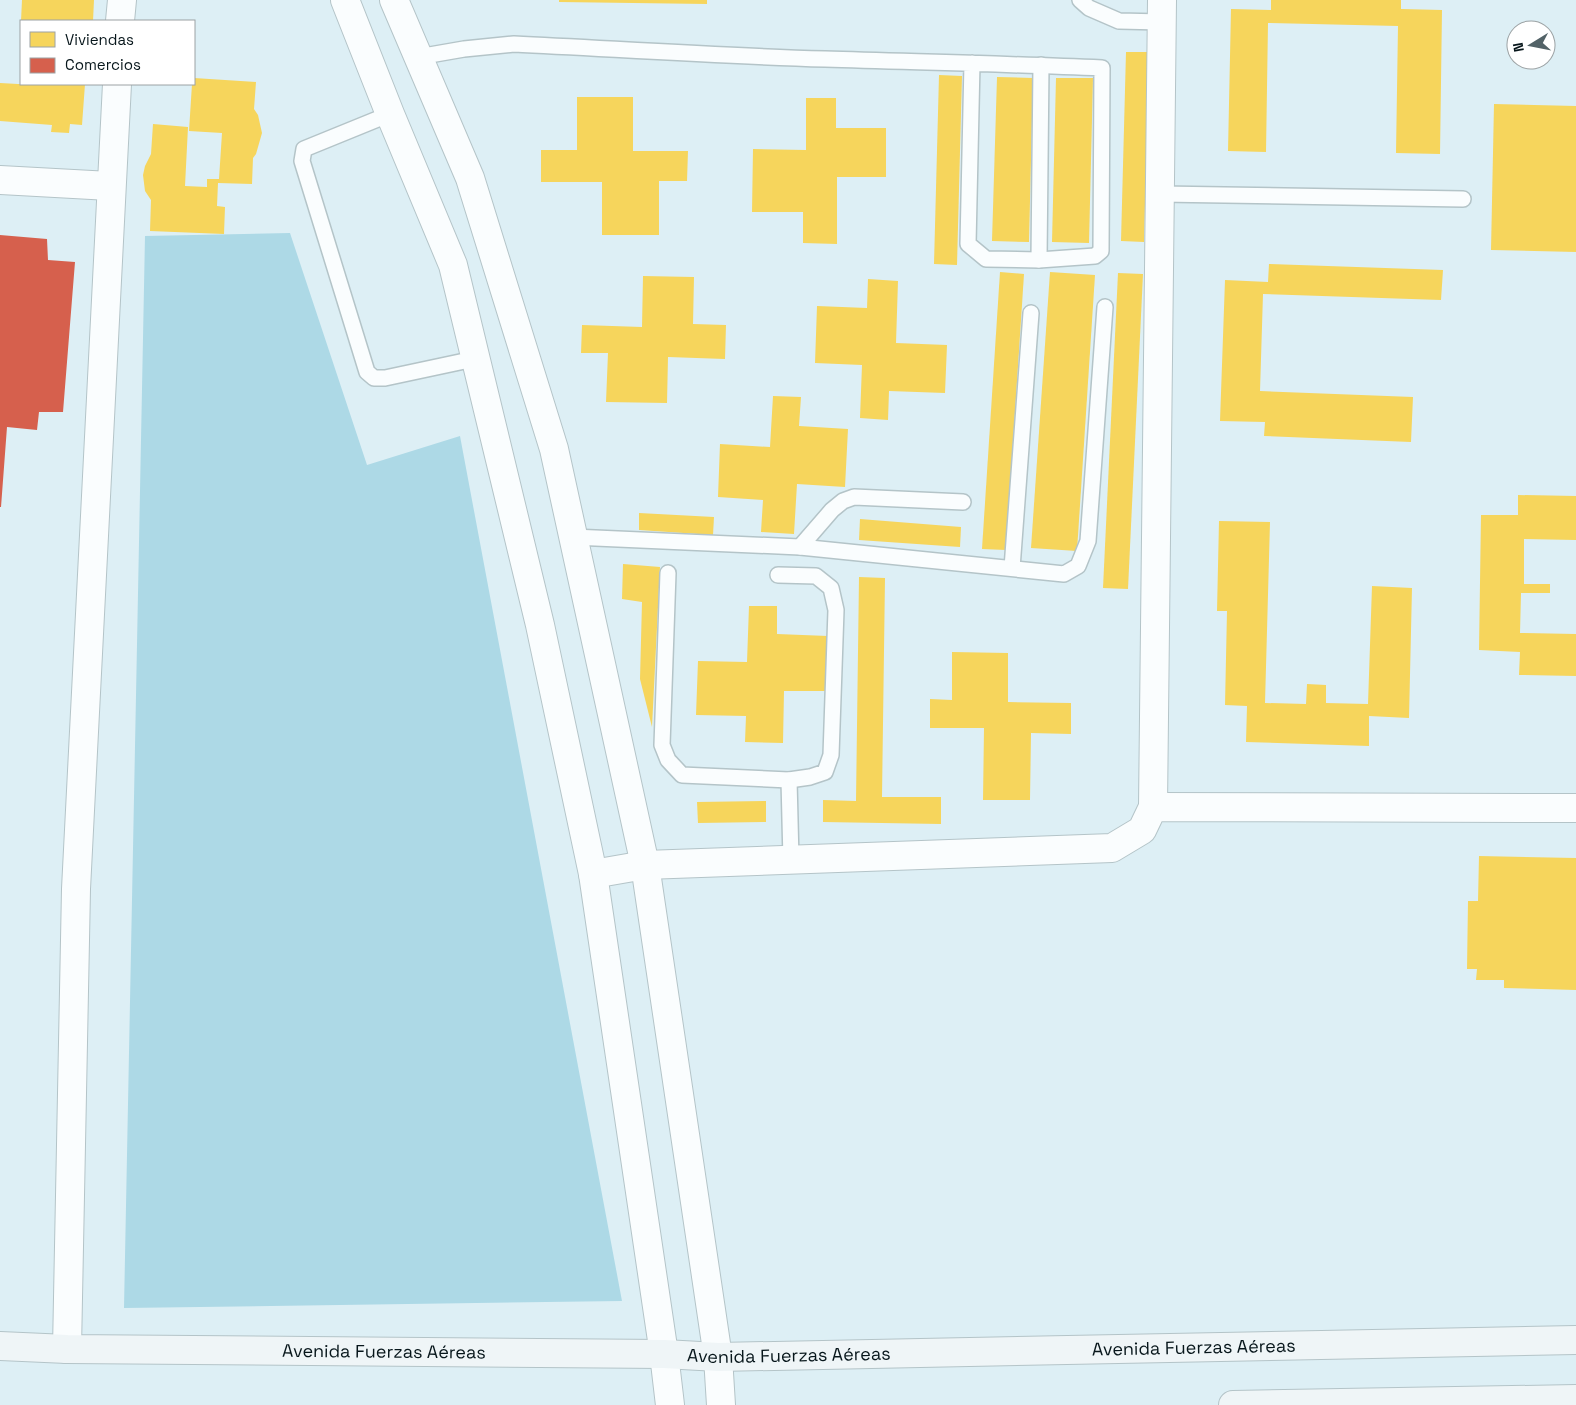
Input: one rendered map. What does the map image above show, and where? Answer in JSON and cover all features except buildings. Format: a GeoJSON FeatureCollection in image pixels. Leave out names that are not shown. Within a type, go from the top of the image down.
{"type":"FeatureCollection","features":[{"type":"Feature","properties":{"kind":"street"},"geometry":{"type":"LineString","coordinates":[[120,20],[122,0]]}},
{"type":"Feature","properties":{"kind":"street"},"geometry":{"type":"LineString","coordinates":[[345,0],[453,265],[474,359],[540,625],[593,874],[670,1405]]}},
{"type":"Feature","properties":{"kind":"street"},"geometry":{"type":"LineString","coordinates":[[394,0],[470,178],[554,449],[645,865],[718,1357],[721,1405]]}},
{"type":"Feature","properties":{"kind":"street"},"geometry":{"type":"LineString","coordinates":[[593,874],[645,865],[1112,848],[1142,830],[1154,807],[1162,11]]}},
{"type":"Feature","properties":{"kind":"street"},"geometry":{"type":"LineString","coordinates":[[67,1349],[76,889],[110,186],[117,85]]}},
{"type":"Feature","properties":{"kind":"street"},"geometry":{"type":"LineString","coordinates":[[0,180],[110,186]]}},
{"type":"Feature","properties":{"kind":"street"},"geometry":{"type":"LineString","coordinates":[[1154,807],[1576,808]]}},
{"type":"Feature","properties":{"kind":"street","name":"Avenida Fuerzas Aéreas"},"geometry":{"type":"LineString","coordinates":[[0,1346],[67,1349],[664,1354],[718,1357],[1576,1340]]}},
{"type":"Feature","properties":{"kind":"street"},"geometry":{"type":"LineString","coordinates":[[1233,1405],[1576,1399]]}},
{"type":"Feature","properties":{"kind":"lane"},"geometry":{"type":"LineString","coordinates":[[1080,0],[1089,8],[1119,21],[1162,11]]}},
{"type":"Feature","properties":{"kind":"lane"},"geometry":{"type":"LineString","coordinates":[[418,57],[464,49],[514,44],[823,59],[972,63],[1041,65],[1102,68],[1101,251],[1095,256],[1039,260],[986,259],[968,244],[972,63]]}},
{"type":"Feature","properties":{"kind":"lane"},"geometry":{"type":"LineString","coordinates":[[1039,260],[1041,65]]}},
{"type":"Feature","properties":{"kind":"lane"},"geometry":{"type":"LineString","coordinates":[[390,114],[304,149],[302,162],[367,372],[374,378],[386,378],[474,359]]}},
{"type":"Feature","properties":{"kind":"lane"},"geometry":{"type":"LineString","coordinates":[[1161,194],[1463,199]]}},
{"type":"Feature","properties":{"kind":"lane"},"geometry":{"type":"LineString","coordinates":[[573,536],[800,547],[1064,574],[1078,566],[1088,541],[1105,307]]}},
{"type":"Feature","properties":{"kind":"lane"},"geometry":{"type":"LineString","coordinates":[[1012,568],[1031,314]]}},
{"type":"Feature","properties":{"kind":"lane"},"geometry":{"type":"LineString","coordinates":[[800,547],[832,510],[843,501],[854,497],[963,502]]}},
{"type":"Feature","properties":{"kind":"lane"},"geometry":{"type":"LineString","coordinates":[[668,573],[662,746],[668,760],[682,775],[788,780],[810,777],[825,772],[831,755],[836,610],[830,588],[816,576],[778,575]]}},
{"type":"Feature","properties":{"kind":"lane"},"geometry":{"type":"LineString","coordinates":[[788,780],[791,860]]}},
{"type":"Feature","properties":{"kind":"shaded area"},"geometry":{"type":"Polygon","coordinates":[[[290,233],[367,465],[460,436],[622,1301],[124,1308],[145,236],[290,233]]]}}]}
